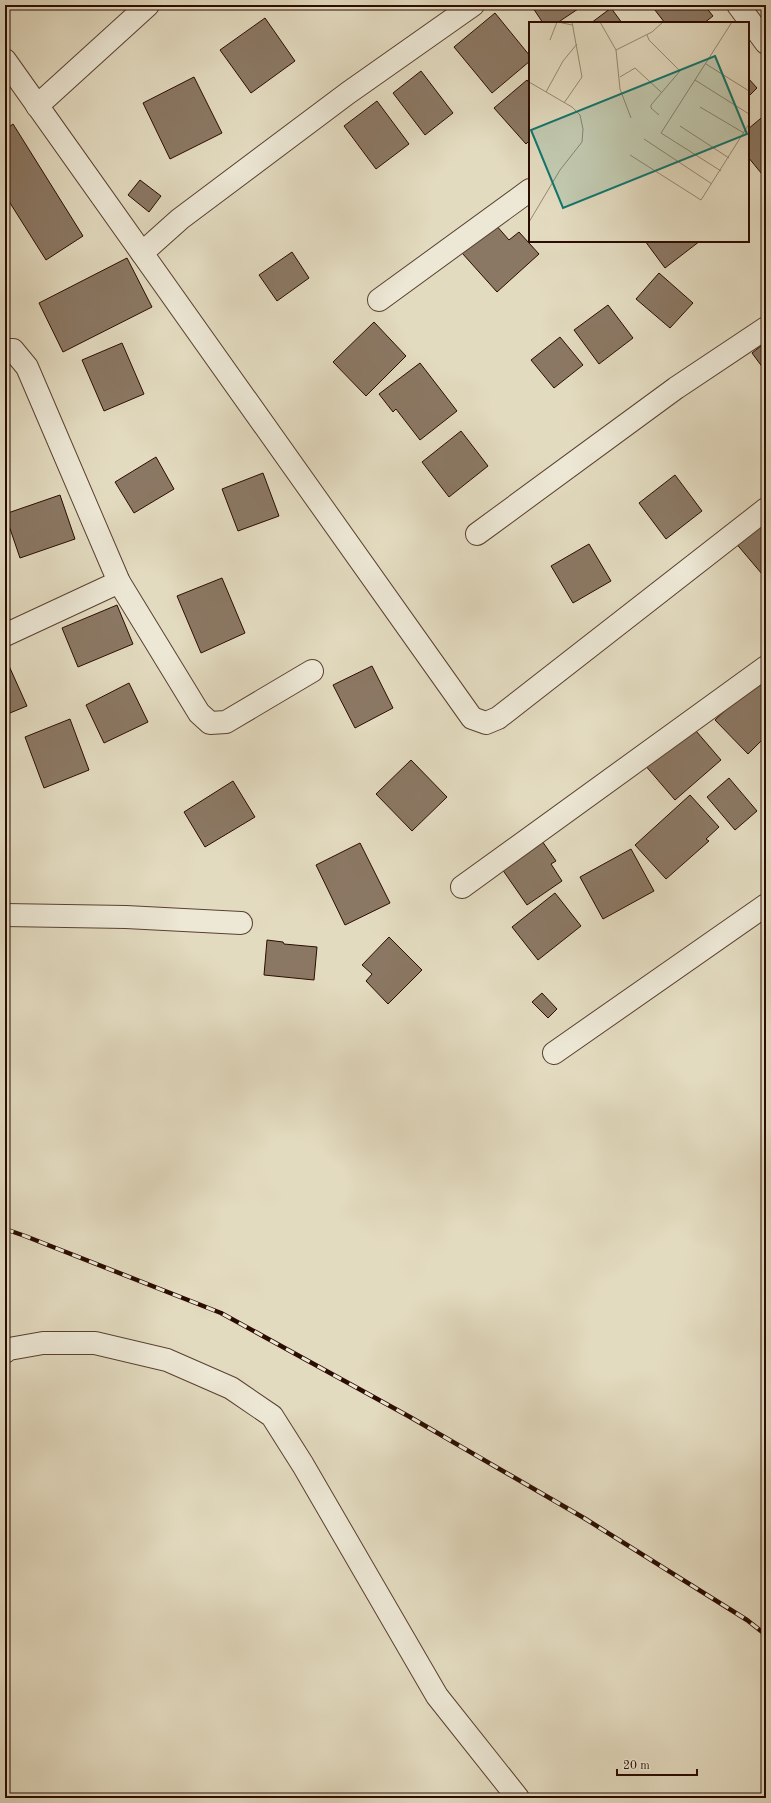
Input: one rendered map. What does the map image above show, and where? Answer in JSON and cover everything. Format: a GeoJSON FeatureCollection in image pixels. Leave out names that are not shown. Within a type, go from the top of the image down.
{"type":"FeatureCollection","features":[{"type":"Feature","properties":{"kind":"street"},"geometry":{"type":"LineString","coordinates":[[37,106],[148,5]]}},
{"type":"Feature","properties":{"kind":"street"},"geometry":{"type":"LineString","coordinates":[[142,253],[180,219],[341,98],[473,5]]}},
{"type":"Feature","properties":{"kind":"street"},"geometry":{"type":"LineString","coordinates":[[738,5],[748,22]]}},
{"type":"Feature","properties":{"kind":"street"},"geometry":{"type":"LineString","coordinates":[[750,25],[766,43]]}},
{"type":"Feature","properties":{"kind":"street"},"geometry":{"type":"LineString","coordinates":[[5,60],[472,718],[486,723],[498,718],[766,508]]}},
{"type":"Feature","properties":{"kind":"street"},"geometry":{"type":"LineString","coordinates":[[379,300],[529,191]]}},
{"type":"Feature","properties":{"kind":"street"},"geometry":{"type":"LineString","coordinates":[[477,534],[676,388],[766,328]]}},
{"type":"Feature","properties":{"kind":"street"},"geometry":{"type":"LineString","coordinates":[[5,350],[13,350],[27,366],[119,582],[199,713],[210,723],[226,722],[312,671]]}},
{"type":"Feature","properties":{"kind":"street"},"geometry":{"type":"LineString","coordinates":[[5,635],[119,582]]}},
{"type":"Feature","properties":{"kind":"street"},"geometry":{"type":"LineString","coordinates":[[462,887],[766,667]]}},
{"type":"Feature","properties":{"kind":"street"},"geometry":{"type":"LineString","coordinates":[[554,1053],[766,905]]}},
{"type":"Feature","properties":{"kind":"street"},"geometry":{"type":"LineString","coordinates":[[5,915],[126,917],[241,923]]}},
{"type":"Feature","properties":{"kind":"street"},"geometry":{"type":"LineString","coordinates":[[5,1352],[10,1349],[43,1343],[95,1343],[167,1360],[231,1388],[272,1416],[304,1465],[437,1696],[518,1798]]}},
{"type":"Feature","properties":{"kind":"building"},"geometry":{"type":"Polygon","coordinates":[[[531,5],[584,5],[558,22],[542,22],[531,5]]]}},
{"type":"Feature","properties":{"kind":"building"},"geometry":{"type":"Polygon","coordinates":[[[651,5],[704,5],[713,16],[705,22],[664,22],[651,5]]]}},
{"type":"Feature","properties":{"kind":"building"},"geometry":{"type":"Polygon","coordinates":[[[611,8],[621,22],[592,22],[611,8]]]}},
{"type":"Feature","properties":{"kind":"building"},"geometry":{"type":"Polygon","coordinates":[[[495,13],[529,55],[529,62],[492,93],[454,47],[495,13]]]}},
{"type":"Feature","properties":{"kind":"building"},"geometry":{"type":"Polygon","coordinates":[[[265,18],[295,61],[251,93],[220,50],[265,18]]]}},
{"type":"Feature","properties":{"kind":"building"},"geometry":{"type":"Polygon","coordinates":[[[421,71],[453,113],[425,135],[393,93],[421,71]]]}},
{"type":"Feature","properties":{"kind":"building"},"geometry":{"type":"Polygon","coordinates":[[[194,77],[222,133],[170,159],[143,103],[194,77]]]}},
{"type":"Feature","properties":{"kind":"building"},"geometry":{"type":"Polygon","coordinates":[[[749,79],[757,88],[749,96],[749,79]]]}},
{"type":"Feature","properties":{"kind":"building"},"geometry":{"type":"Polygon","coordinates":[[[527,80],[529,83],[529,141],[526,144],[494,108],[527,80]]]}},
{"type":"Feature","properties":{"kind":"building"},"geometry":{"type":"Polygon","coordinates":[[[377,101],[409,144],[376,169],[344,126],[377,101]]]}},
{"type":"Feature","properties":{"kind":"building"},"geometry":{"type":"Polygon","coordinates":[[[766,114],[766,179],[749,158],[749,128],[766,114]]]}},
{"type":"Feature","properties":{"kind":"building"},"geometry":{"type":"Polygon","coordinates":[[[13,124],[83,236],[46,260],[5,195],[5,130],[13,124]]]}},
{"type":"Feature","properties":{"kind":"building"},"geometry":{"type":"Polygon","coordinates":[[[140,180],[161,196],[149,212],[128,195],[140,180]]]}},
{"type":"Feature","properties":{"kind":"building"},"geometry":{"type":"Polygon","coordinates":[[[495,224],[509,240],[519,232],[539,254],[497,292],[462,253],[495,224]]]}},
{"type":"Feature","properties":{"kind":"building"},"geometry":{"type":"Polygon","coordinates":[[[646,242],[699,242],[665,268],[646,242]]]}},
{"type":"Feature","properties":{"kind":"building"},"geometry":{"type":"Polygon","coordinates":[[[292,252],[309,278],[277,301],[259,275],[292,252]]]}},
{"type":"Feature","properties":{"kind":"building"},"geometry":{"type":"Polygon","coordinates":[[[127,258],[152,307],[63,352],[39,303],[127,258]]]}},
{"type":"Feature","properties":{"kind":"building"},"geometry":{"type":"Polygon","coordinates":[[[659,273],[693,303],[670,328],[636,299],[659,273]]]}},
{"type":"Feature","properties":{"kind":"building"},"geometry":{"type":"Polygon","coordinates":[[[608,305],[633,338],[599,364],[574,330],[608,305]]]}},
{"type":"Feature","properties":{"kind":"building"},"geometry":{"type":"Polygon","coordinates":[[[374,322],[406,356],[366,396],[333,362],[374,322]]]}},
{"type":"Feature","properties":{"kind":"building"},"geometry":{"type":"Polygon","coordinates":[[[560,337],[583,365],[554,388],[531,360],[560,337]]]}},
{"type":"Feature","properties":{"kind":"building"},"geometry":{"type":"Polygon","coordinates":[[[766,342],[766,372],[752,353],[766,342]]]}},
{"type":"Feature","properties":{"kind":"building"},"geometry":{"type":"Polygon","coordinates":[[[122,343],[144,394],[104,411],[82,360],[122,343]]]}},
{"type":"Feature","properties":{"kind":"building"},"geometry":{"type":"Polygon","coordinates":[[[420,363],[457,411],[420,440],[396,409],[393,412],[379,394],[420,363]]]}},
{"type":"Feature","properties":{"kind":"building"},"geometry":{"type":"Polygon","coordinates":[[[461,431],[488,466],[449,497],[422,462],[461,431]]]}},
{"type":"Feature","properties":{"kind":"building"},"geometry":{"type":"Polygon","coordinates":[[[156,457],[174,489],[134,513],[115,482],[156,457]]]}},
{"type":"Feature","properties":{"kind":"building"},"geometry":{"type":"Polygon","coordinates":[[[263,473],[279,516],[238,531],[222,489],[263,473]]]}},
{"type":"Feature","properties":{"kind":"building"},"geometry":{"type":"Polygon","coordinates":[[[675,475],[702,511],[666,539],[639,503],[675,475]]]}},
{"type":"Feature","properties":{"kind":"building"},"geometry":{"type":"Polygon","coordinates":[[[60,495],[75,539],[20,558],[5,514],[60,495]]]}},
{"type":"Feature","properties":{"kind":"building"},"geometry":{"type":"Polygon","coordinates":[[[766,514],[766,570],[762,574],[734,541],[766,514]]]}},
{"type":"Feature","properties":{"kind":"building"},"geometry":{"type":"Polygon","coordinates":[[[589,544],[611,581],[573,603],[551,566],[589,544]]]}},
{"type":"Feature","properties":{"kind":"building"},"geometry":{"type":"Polygon","coordinates":[[[222,578],[245,633],[201,653],[177,596],[222,578]]]}},
{"type":"Feature","properties":{"kind":"building"},"geometry":{"type":"Polygon","coordinates":[[[117,605],[133,644],[78,667],[62,628],[117,605]]]}},
{"type":"Feature","properties":{"kind":"building"},"geometry":{"type":"Polygon","coordinates":[[[5,657],[27,706],[5,715],[5,657]]]}},
{"type":"Feature","properties":{"kind":"building"},"geometry":{"type":"Polygon","coordinates":[[[372,666],[393,708],[355,728],[333,685],[372,666]]]}},
{"type":"Feature","properties":{"kind":"building"},"geometry":{"type":"Polygon","coordinates":[[[760,678],[766,685],[766,736],[748,754],[715,720],[760,678]]]}},
{"type":"Feature","properties":{"kind":"building"},"geometry":{"type":"Polygon","coordinates":[[[129,683],[148,722],[104,743],[86,705],[129,683]]]}},
{"type":"Feature","properties":{"kind":"building"},"geometry":{"type":"Polygon","coordinates":[[[70,719],[89,770],[44,788],[25,737],[70,719]]]}},
{"type":"Feature","properties":{"kind":"building"},"geometry":{"type":"Polygon","coordinates":[[[690,724],[721,760],[675,800],[644,764],[690,724]]]}},
{"type":"Feature","properties":{"kind":"building"},"geometry":{"type":"Polygon","coordinates":[[[411,760],[447,797],[412,831],[376,794],[411,760]]]}},
{"type":"Feature","properties":{"kind":"building"},"geometry":{"type":"Polygon","coordinates":[[[729,778],[757,811],[735,830],[707,797],[729,778]]]}},
{"type":"Feature","properties":{"kind":"building"},"geometry":{"type":"Polygon","coordinates":[[[233,781],[255,817],[205,847],[184,812],[233,781]]]}},
{"type":"Feature","properties":{"kind":"building"},"geometry":{"type":"Polygon","coordinates":[[[690,795],[719,827],[706,839],[709,841],[666,879],[635,845],[690,795]]]}},
{"type":"Feature","properties":{"kind":"building"},"geometry":{"type":"Polygon","coordinates":[[[542,841],[556,861],[551,864],[562,881],[527,905],[502,869],[542,841]]]}},
{"type":"Feature","properties":{"kind":"building"},"geometry":{"type":"Polygon","coordinates":[[[360,843],[390,903],[345,925],[316,865],[360,843]]]}},
{"type":"Feature","properties":{"kind":"building"},"geometry":{"type":"Polygon","coordinates":[[[631,849],[654,891],[603,919],[580,877],[631,849]]]}},
{"type":"Feature","properties":{"kind":"building"},"geometry":{"type":"Polygon","coordinates":[[[555,893],[581,926],[538,960],[512,927],[555,893]]]}},
{"type":"Feature","properties":{"kind":"building"},"geometry":{"type":"Polygon","coordinates":[[[389,937],[422,970],[388,1004],[366,981],[372,974],[362,965],[389,937]]]}},
{"type":"Feature","properties":{"kind":"building"},"geometry":{"type":"Polygon","coordinates":[[[267,940],[283,942],[284,944],[317,947],[314,980],[264,975],[267,940]]]}},
{"type":"Feature","properties":{"kind":"building"},"geometry":{"type":"Polygon","coordinates":[[[542,993],[557,1009],[548,1018],[532,1002],[542,993]]]}},
{"type":"Feature","properties":{"kind":"railway"},"geometry":{"type":"LineString","coordinates":[[5,1229],[221,1313],[410,1417],[584,1518],[747,1620],[766,1635]]}}]}
